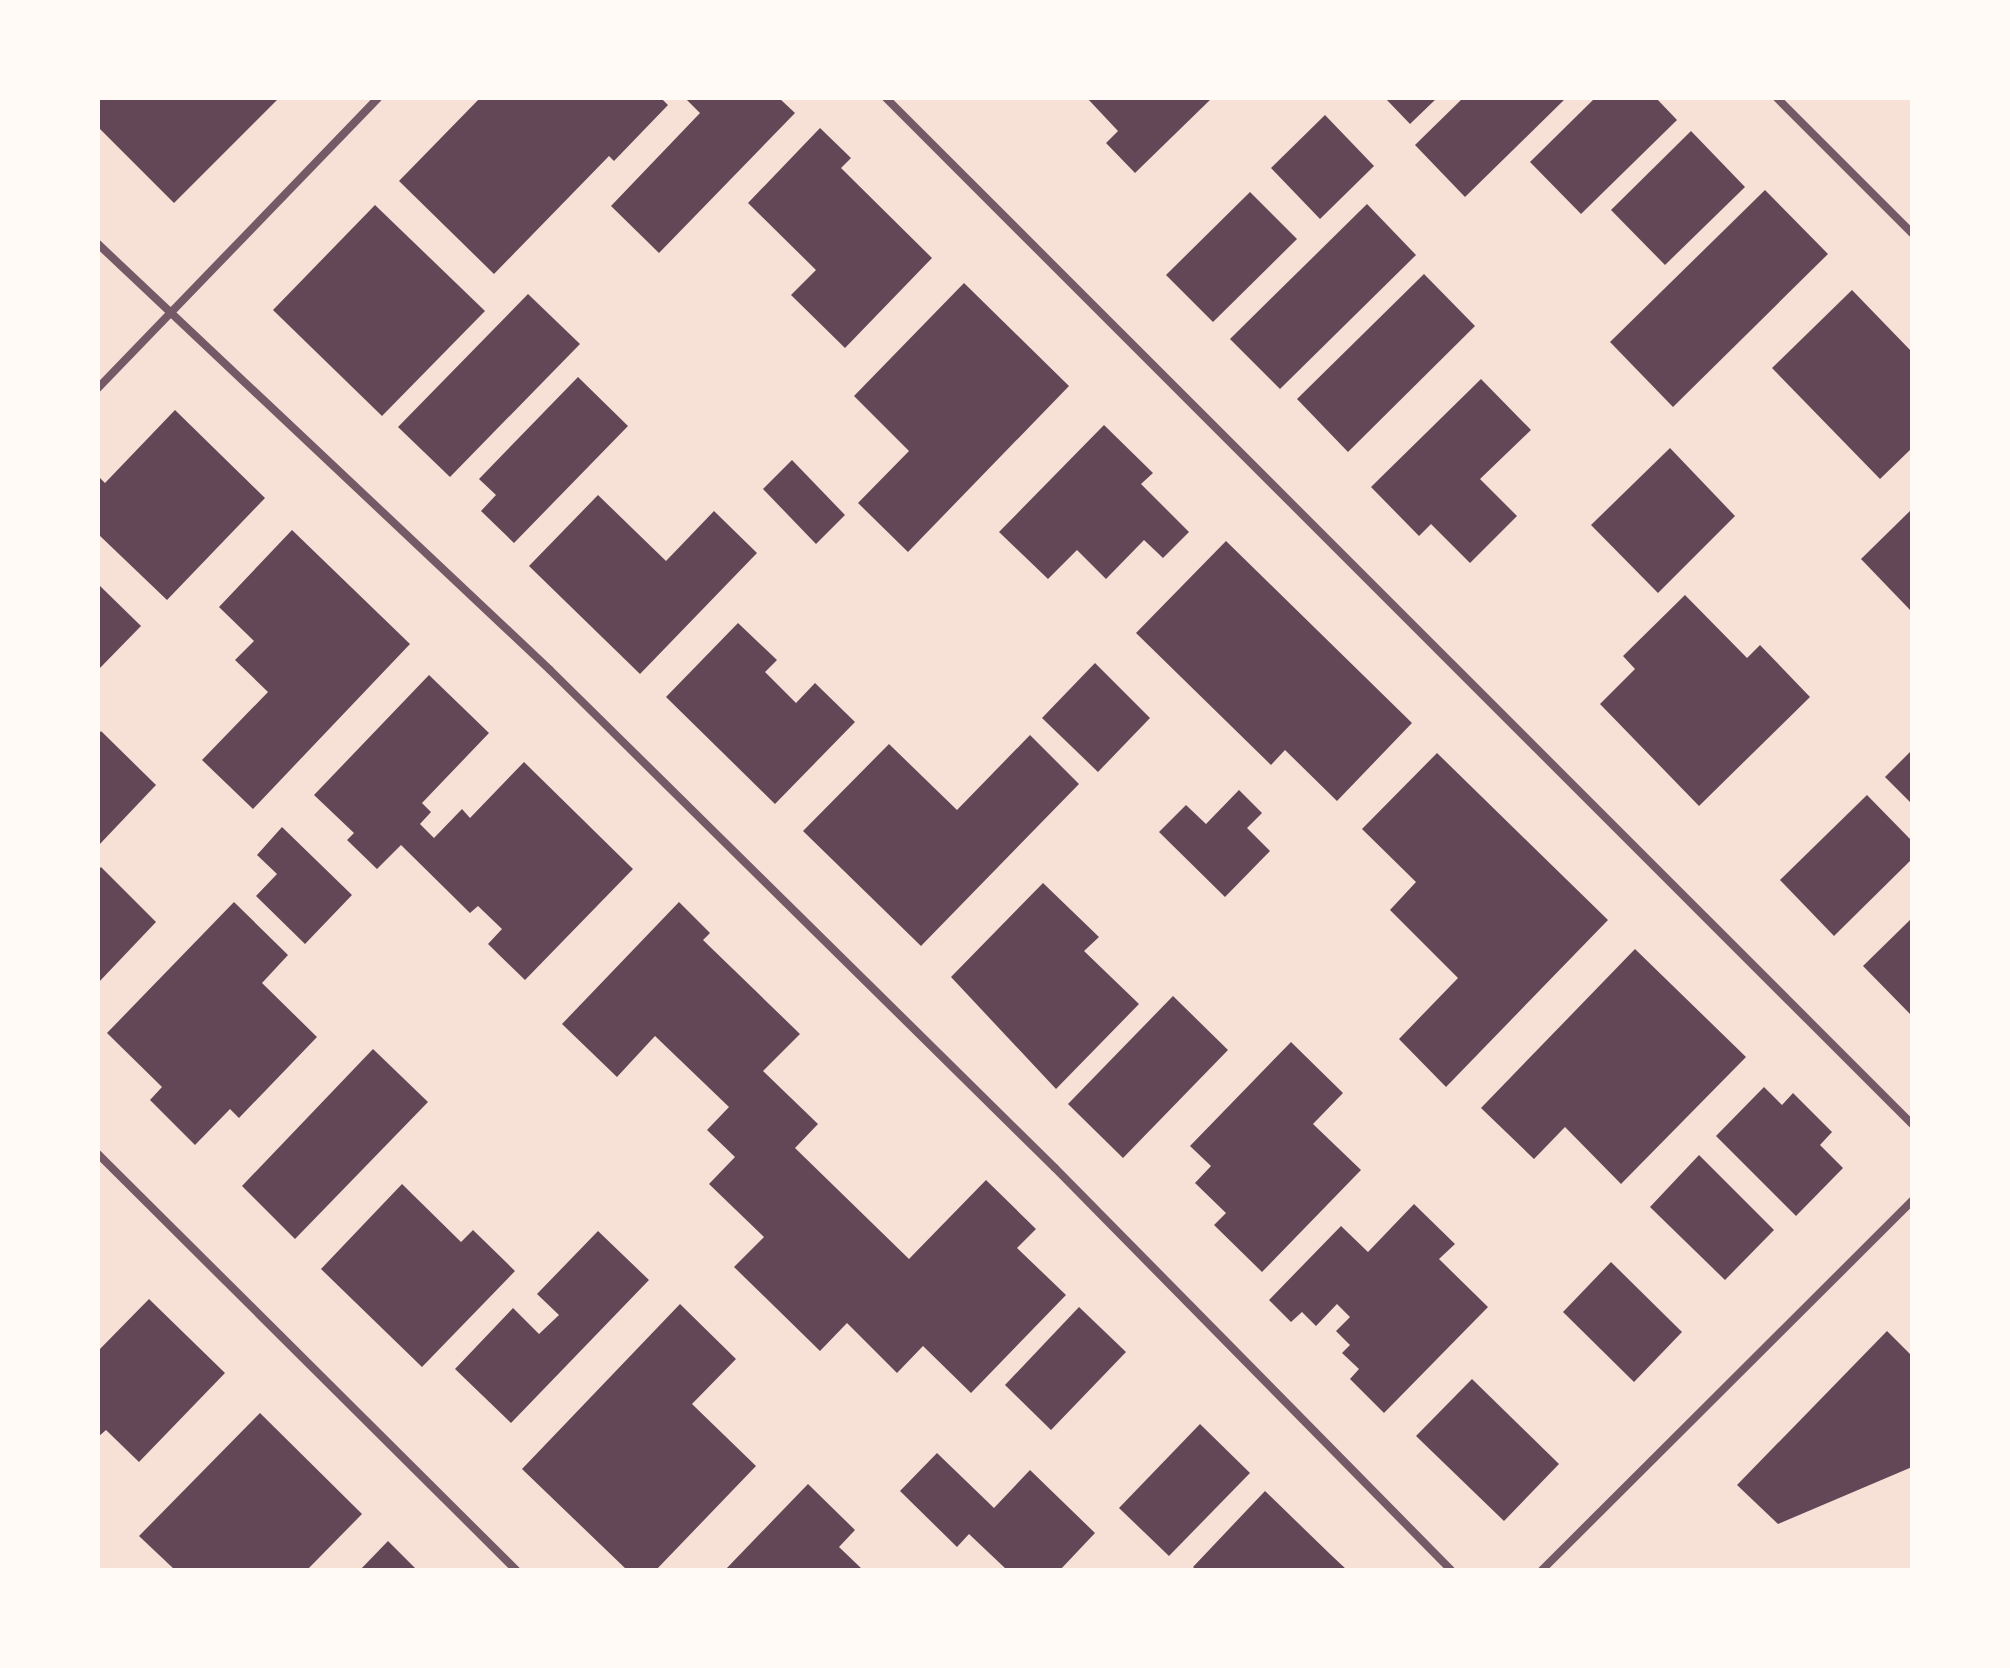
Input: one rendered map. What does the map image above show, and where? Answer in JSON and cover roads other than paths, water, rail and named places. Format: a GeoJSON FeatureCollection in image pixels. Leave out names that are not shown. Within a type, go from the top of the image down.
{"type":"FeatureCollection","features":[{"type":"Feature","properties":{"kind":"street"},"geometry":{"type":"LineString","coordinates":[[98,388],[378,98]]}},
{"type":"Feature","properties":{"kind":"street"},"geometry":{"type":"LineString","coordinates":[[886,98],[1912,1124]]}},
{"type":"Feature","properties":{"kind":"street"},"geometry":{"type":"LineString","coordinates":[[1777,98],[1912,233]]}},
{"type":"Feature","properties":{"kind":"street"},"geometry":{"type":"LineString","coordinates":[[98,244],[169,316],[550,670],[1055,1168],[1451,1570]]}},
{"type":"Feature","properties":{"kind":"street"},"geometry":{"type":"LineString","coordinates":[[98,1154],[516,1570]]}},
{"type":"Feature","properties":{"kind":"street"},"geometry":{"type":"LineString","coordinates":[[1542,1570],[1912,1201]]}}]}
